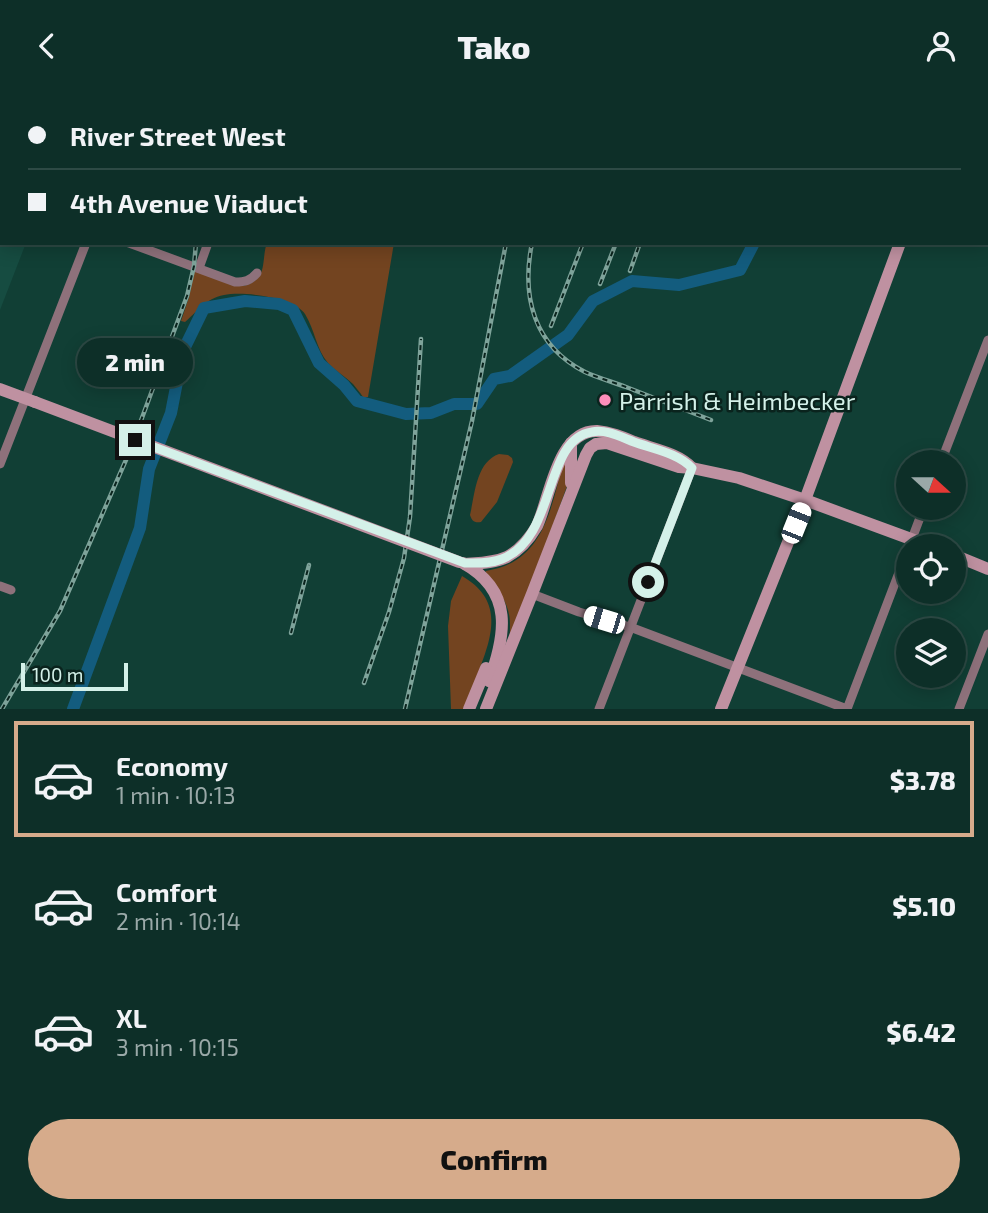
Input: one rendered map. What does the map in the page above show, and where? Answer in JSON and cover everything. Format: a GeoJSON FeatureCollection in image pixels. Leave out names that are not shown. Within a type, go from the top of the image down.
{"type":"FeatureCollection","features":[{"type":"Feature","properties":{"kind":"main road"},"geometry":{"type":"LineString","coordinates":[[721,709],[805,499],[899,245]]}},
{"type":"Feature","properties":{"kind":"main road"},"geometry":{"type":"LineString","coordinates":[[0,389],[462,563],[480,575],[499,604],[503,625],[499,649],[478,709]]}},
{"type":"Feature","properties":{"kind":"main road"},"geometry":{"type":"LineString","coordinates":[[462,563],[500,560],[525,543],[538,523],[561,458],[575,439],[589,432],[606,432],[682,459],[692,468]]}},
{"type":"Feature","properties":{"kind":"main road"},"geometry":{"type":"LineString","coordinates":[[570,493],[571,443]]}},
{"type":"Feature","properties":{"kind":"main road"},"geometry":{"type":"LineString","coordinates":[[486,709],[570,493],[588,451],[596,444],[604,443],[679,467],[739,478],[805,499],[896,539]]}},
{"type":"Feature","properties":{"kind":"main road"},"geometry":{"type":"LineString","coordinates":[[966,560],[988,569]]}},
{"type":"Feature","properties":{"kind":"main road"},"geometry":{"type":"LineString","coordinates":[[462,563],[489,597],[495,619],[491,652],[469,709]]}},
{"type":"Feature","properties":{"kind":"street"},"geometry":{"type":"LineString","coordinates":[[0,464],[30,400],[85,245]]}},
{"type":"Feature","properties":{"kind":"street"},"geometry":{"type":"LineString","coordinates":[[135,245],[235,282],[251,280],[257,273]]}},
{"type":"Feature","properties":{"kind":"street"},"geometry":{"type":"LineString","coordinates":[[199,268],[207,245]]}},
{"type":"Feature","properties":{"kind":"street"},"geometry":{"type":"LineString","coordinates":[[947,450],[988,340]]}},
{"type":"Feature","properties":{"kind":"street"},"geometry":{"type":"LineString","coordinates":[[599,709],[692,468]]}},
{"type":"Feature","properties":{"kind":"street"},"geometry":{"type":"LineString","coordinates":[[532,594],[630,627],[846,709],[896,581]]}},
{"type":"Feature","properties":{"kind":"street"},"geometry":{"type":"LineString","coordinates":[[0,586],[12,590]]}},
{"type":"Feature","properties":{"kind":"street"},"geometry":{"type":"LineString","coordinates":[[959,709],[988,634]]}},
{"type":"Feature","properties":{"kind":"shaded area"},"geometry":{"type":"Polygon","coordinates":[[[0,245],[25,245],[0,310],[0,245]]]}},
{"type":"Feature","properties":{"kind":"shaded area"},"geometry":{"type":"Polygon","coordinates":[[[266,245],[394,245],[368,397],[363,397],[353,384],[328,363],[305,314],[290,303],[255,295],[224,295],[207,302],[185,322],[181,321],[195,269],[232,284],[247,285],[260,275],[266,245]]]}},
{"type":"Feature","properties":{"kind":"shaded area"},"geometry":{"type":"Polygon","coordinates":[[[499,454],[508,455],[513,462],[497,502],[481,522],[475,522],[470,515],[481,471],[491,458],[499,454]]]}},
{"type":"Feature","properties":{"kind":"shaded area"},"geometry":{"type":"Polygon","coordinates":[[[564,459],[567,466],[567,486],[508,650],[508,609],[500,593],[485,574],[486,571],[506,566],[533,544],[549,513],[564,459]]]}},
{"type":"Feature","properties":{"kind":"shaded area"},"geometry":{"type":"Polygon","coordinates":[[[462,576],[484,595],[489,606],[491,629],[485,655],[463,709],[451,709],[448,626],[451,601],[462,576]]]}},
{"type":"Feature","properties":{"kind":"waterway"},"geometry":{"type":"LineString","coordinates":[[73,709],[140,528],[149,469],[171,413],[183,351],[204,308],[245,301],[279,304],[293,310],[319,363],[344,385],[357,401],[406,414],[431,413],[454,404],[477,404],[494,379],[510,376],[568,335],[593,301],[632,281],[679,285],[740,270],[753,245]]}},
{"type":"Feature","properties":{"kind":"railway"},"geometry":{"type":"LineString","coordinates":[[2,709],[60,611],[129,453],[187,296],[196,245]]}},
{"type":"Feature","properties":{"kind":"railway"},"geometry":{"type":"LineString","coordinates":[[405,709],[472,421],[506,245]]}},
{"type":"Feature","properties":{"kind":"railway"},"geometry":{"type":"LineString","coordinates":[[532,245],[528,282],[530,301],[543,334],[554,348],[585,372],[711,420]]}},
{"type":"Feature","properties":{"kind":"railway"},"geometry":{"type":"LineString","coordinates":[[551,326],[582,245]]}},
{"type":"Feature","properties":{"kind":"railway"},"geometry":{"type":"LineString","coordinates":[[600,284],[615,245]]}},
{"type":"Feature","properties":{"kind":"railway"},"geometry":{"type":"LineString","coordinates":[[630,271],[639,245]]}},
{"type":"Feature","properties":{"kind":"railway"},"geometry":{"type":"LineString","coordinates":[[364,683],[389,612],[404,558],[410,517],[421,339]]}},
{"type":"Feature","properties":{"kind":"railway"},"geometry":{"type":"LineString","coordinates":[[291,633],[309,565]]}},
{"type":"Feature","properties":{"kind":"place","name":"Parrish & Heimbecker"},"geometry":{"type":"Point","coordinates":[605,400]}},
{"type":"Feature","properties":{"kind":"route"},"geometry":{"type":"LineString","coordinates":[[135,440],[465,563],[487,563],[509,556],[529,537],[538,523],[561,458],[571,443],[589,432],[610,433],[682,459],[692,468],[648,582]]}}]}
